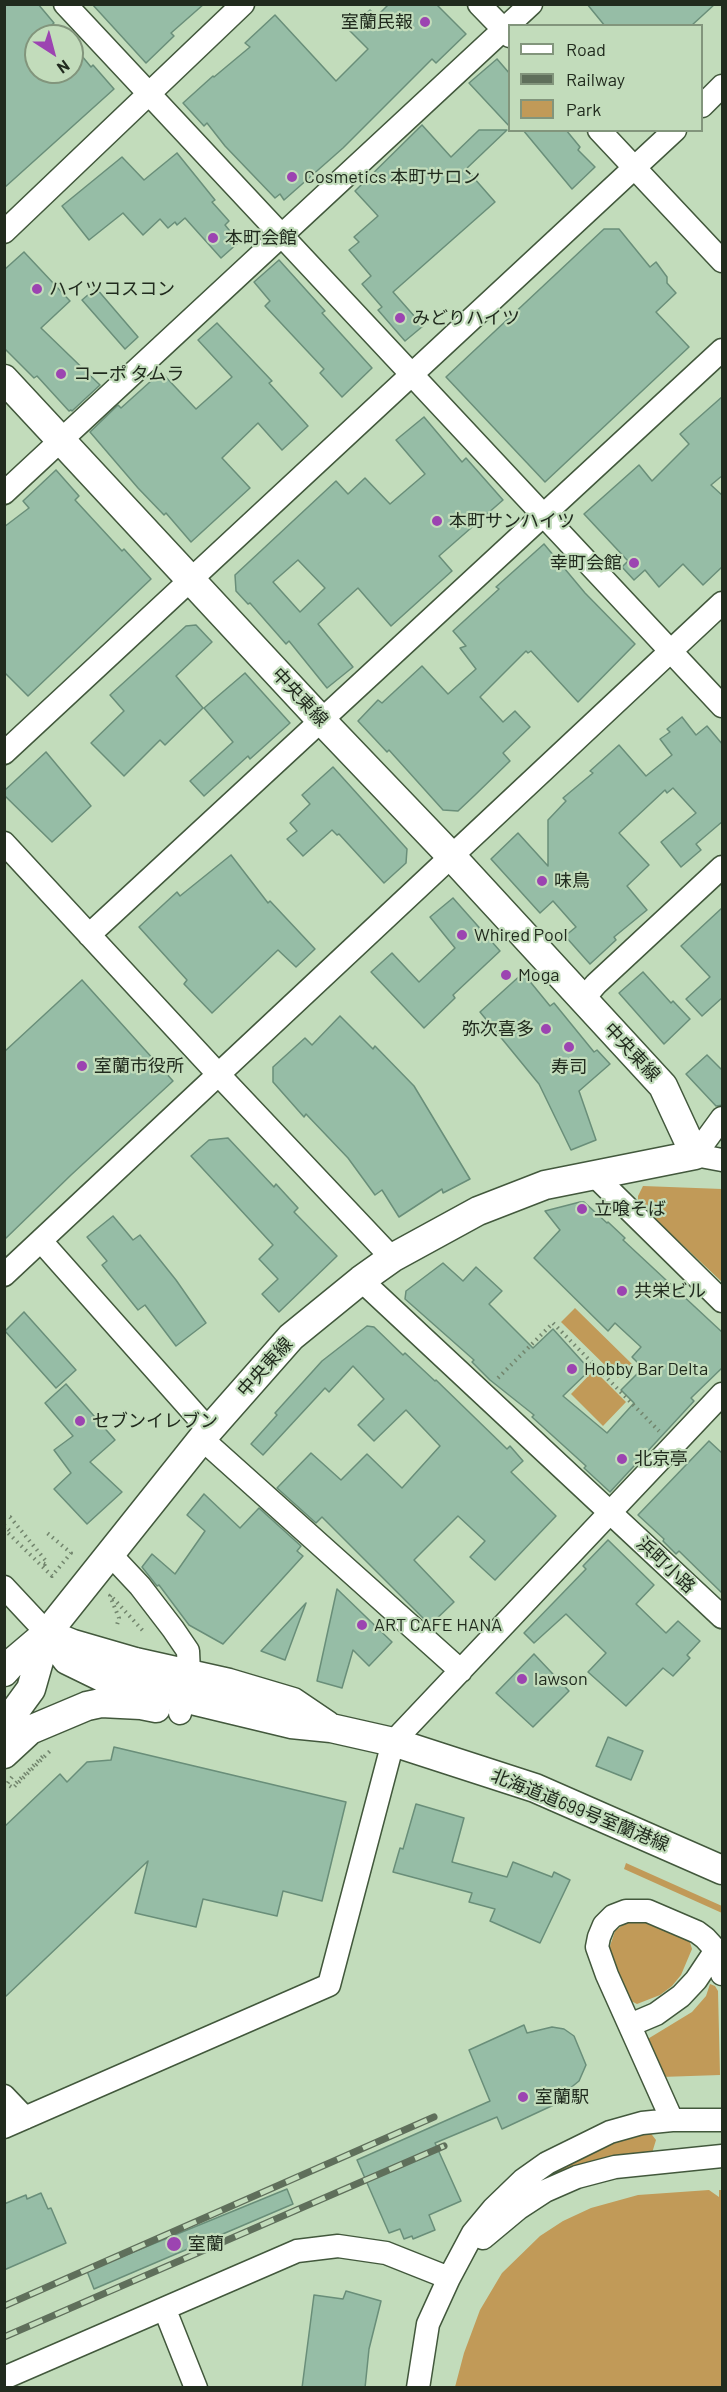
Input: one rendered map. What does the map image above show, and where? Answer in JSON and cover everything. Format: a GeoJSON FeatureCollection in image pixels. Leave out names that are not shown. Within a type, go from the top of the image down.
{"type":"FeatureCollection","features":[{"type":"Feature","properties":{"kind":"main road","name":"中央東線"},"geometry":{"type":"LineString","coordinates":[[4,379],[321,720],[453,858],[663,1086],[695,1155],[545,1185],[478,1210],[392,1258],[291,1338],[205,1434],[47,1633]]}},
{"type":"Feature","properties":{"kind":"main road"},"geometry":{"type":"LineString","coordinates":[[4,1672],[47,1633]]}},
{"type":"Feature","properties":{"kind":"main road"},"geometry":{"type":"LineString","coordinates":[[4,1726],[31,1689],[47,1633]]}},
{"type":"Feature","properties":{"kind":"main road","name":"北海道道699号室蘭港線"},"geometry":{"type":"LineString","coordinates":[[47,1633],[73,1644],[135,1662],[184,1695],[286,1736],[332,1728]]}},
{"type":"Feature","properties":{"kind":"main road","name":"北海道道699号室蘭港線"},"geometry":{"type":"LineString","coordinates":[[4,1754],[30,1730],[87,1706],[101,1703],[141,1705],[184,1695],[293,1702],[332,1728],[393,1742],[535,1788],[723,1870]]}},
{"type":"Feature","properties":{"kind":"street"},"geometry":{"type":"LineString","coordinates":[[65,4],[723,706]]}},
{"type":"Feature","properties":{"kind":"street"},"geometry":{"type":"LineString","coordinates":[[4,232],[243,4]]}},
{"type":"Feature","properties":{"kind":"street"},"geometry":{"type":"LineString","coordinates":[[4,493],[282,236],[507,33],[479,4]]}},
{"type":"Feature","properties":{"kind":"street"},"geometry":{"type":"LineString","coordinates":[[514,24],[531,4]]}},
{"type":"Feature","properties":{"kind":"street"},"geometry":{"type":"LineString","coordinates":[[703,105],[723,86]]}},
{"type":"Feature","properties":{"kind":"street"},"geometry":{"type":"LineString","coordinates":[[601,132],[723,261]]}},
{"type":"Feature","properties":{"kind":"street"},"geometry":{"type":"LineString","coordinates":[[4,753],[673,132]]}},
{"type":"Feature","properties":{"kind":"street"},"geometry":{"type":"LineString","coordinates":[[89,935],[723,350]]}},
{"type":"Feature","properties":{"kind":"street"},"geometry":{"type":"LineString","coordinates":[[4,1275],[453,858],[723,603]]}},
{"type":"Feature","properties":{"kind":"street"},"geometry":{"type":"LineString","coordinates":[[4,843],[219,1076],[392,1258]]}},
{"type":"Feature","properties":{"kind":"street"},"geometry":{"type":"LineString","coordinates":[[584,999],[596,984],[723,867]]}},
{"type":"Feature","properties":{"kind":"street"},"geometry":{"type":"LineString","coordinates":[[723,1118],[695,1155],[723,1160]]}},
{"type":"Feature","properties":{"kind":"street"},"geometry":{"type":"LineString","coordinates":[[594,1175],[723,1301]]}},
{"type":"Feature","properties":{"kind":"street"},"geometry":{"type":"LineString","coordinates":[[41,1241],[205,1434],[461,1671]]}},
{"type":"Feature","properties":{"kind":"street","name":"浜町小路"},"geometry":{"type":"LineString","coordinates":[[361,1281],[723,1617]]}},
{"type":"Feature","properties":{"kind":"street"},"geometry":{"type":"LineString","coordinates":[[4,2127],[329,1985],[393,1742],[723,1394]]}},
{"type":"Feature","properties":{"kind":"street"},"geometry":{"type":"LineString","coordinates":[[110,1554],[140,1586],[188,1651],[184,1695]]}},
{"type":"Feature","properties":{"kind":"street"},"geometry":{"type":"LineString","coordinates":[[4,1587],[47,1633]]}},
{"type":"Feature","properties":{"kind":"street"},"geometry":{"type":"LineString","coordinates":[[672,2120],[597,1947],[604,1925],[613,1916],[626,1911],[648,1911],[697,1932],[716,1950],[723,1974]]}},
{"type":"Feature","properties":{"kind":"street"},"geometry":{"type":"LineString","coordinates":[[630,2025],[656,2014],[681,1996],[696,1980],[716,1950]]}},
{"type":"Feature","properties":{"kind":"street"},"geometry":{"type":"LineString","coordinates":[[4,2096],[26,2118]]}},
{"type":"Feature","properties":{"kind":"street"},"geometry":{"type":"LineString","coordinates":[[418,2388],[428,2324],[449,2278],[479,2225],[523,2180],[547,2163],[610,2132],[642,2123],[672,2120],[723,2120]]}},
{"type":"Feature","properties":{"kind":"street"},"geometry":{"type":"LineString","coordinates":[[449,2278],[481,2240],[519,2208],[545,2191],[577,2177],[615,2166],[723,2156]]}},
{"type":"Feature","properties":{"kind":"street"},"geometry":{"type":"LineString","coordinates":[[4,2378],[297,2251],[338,2246],[386,2253],[449,2278]]}},
{"type":"Feature","properties":{"kind":"street"},"geometry":{"type":"LineString","coordinates":[[165,2310],[196,2388]]}},
{"type":"Feature","properties":{"kind":"path"},"geometry":{"type":"LineString","coordinates":[[482,1393],[553,1323],[674,1446]]}},
{"type":"Feature","properties":{"kind":"path"},"geometry":{"type":"LineString","coordinates":[[4,1516],[10,1517],[46,1561],[45,1564],[4,1527]]}},
{"type":"Feature","properties":{"kind":"path"},"geometry":{"type":"LineString","coordinates":[[4,1527],[52,1576],[71,1553],[46,1532]]}},
{"type":"Feature","properties":{"kind":"green space"},"geometry":{"type":"Polygon","coordinates":[[[643,1186],[722,1189],[722,1282],[638,1203],[638,1196],[643,1186]]]}},
{"type":"Feature","properties":{"kind":"green space"},"geometry":{"type":"Polygon","coordinates":[[[575,1308],[632,1364],[618,1378],[561,1322],[575,1308]]]}},
{"type":"Feature","properties":{"kind":"green space"},"geometry":{"type":"Polygon","coordinates":[[[594,1370],[626,1402],[603,1426],[571,1394],[594,1370]]]}},
{"type":"Feature","properties":{"kind":"green space"},"geometry":{"type":"Polygon","coordinates":[[[626,1863],[722,1906],[722,1913],[624,1869],[626,1863]]]}},
{"type":"Feature","properties":{"kind":"green space"},"geometry":{"type":"Polygon","coordinates":[[[640,1919],[689,1939],[692,1949],[681,1975],[672,1986],[660,1995],[637,2004],[631,2001],[626,1994],[609,1949],[615,1931],[628,1921],[640,1919]]]}},
{"type":"Feature","properties":{"kind":"green space"},"geometry":{"type":"Polygon","coordinates":[[[710,1984],[718,1991],[720,2075],[661,2077],[646,2040],[692,2012],[706,1996],[710,1984]]]}},
{"type":"Feature","properties":{"kind":"green space"},"geometry":{"type":"Polygon","coordinates":[[[649,2131],[656,2140],[652,2153],[546,2181],[547,2177],[590,2148],[649,2131]]]}},
{"type":"Feature","properties":{"kind":"green space"},"geometry":{"type":"Polygon","coordinates":[[[709,2190],[719,2197],[719,2190],[722,2190],[722,2387],[455,2387],[464,2353],[480,2310],[502,2273],[540,2236],[563,2221],[591,2208],[638,2195],[709,2190]]]}},
{"type":"Feature","properties":{"kind":"building"},"geometry":{"type":"Polygon","coordinates":[[[4,4],[38,4],[54,23],[24,24],[24,84],[84,84],[84,59],[91,67],[93,65],[114,89],[4,188],[4,4]]]}},
{"type":"Feature","properties":{"kind":"building"},"geometry":{"type":"Polygon","coordinates":[[[92,4],[204,4],[171,33],[174,36],[146,63],[92,4]]]}},
{"type":"Feature","properties":{"kind":"building"},"geometry":{"type":"Polygon","coordinates":[[[389,4],[436,4],[466,34],[436,63],[432,59],[343,148],[284,200],[280,194],[275,198],[225,146],[207,123],[204,126],[183,103],[250,47],[245,43],[275,15],[336,81],[368,49],[349,30],[370,10],[377,16],[389,4]]]}},
{"type":"Feature","properties":{"kind":"building"},"geometry":{"type":"Polygon","coordinates":[[[587,4],[715,4],[693,24],[603,24],[587,4]]]}},
{"type":"Feature","properties":{"kind":"building"},"geometry":{"type":"Polygon","coordinates":[[[497,59],[508,72],[508,125],[469,83],[497,59]]]}},
{"type":"Feature","properties":{"kind":"building"},"geometry":{"type":"Polygon","coordinates":[[[422,125],[451,157],[479,130],[507,130],[466,169],[495,202],[393,292],[423,326],[405,341],[378,310],[382,307],[362,284],[371,276],[349,250],[359,242],[354,237],[378,216],[355,191],[422,125]]]}},
{"type":"Feature","properties":{"kind":"building"},"geometry":{"type":"Polygon","coordinates":[[[525,132],[568,132],[580,147],[578,150],[595,167],[572,189],[525,132]]]}},
{"type":"Feature","properties":{"kind":"building"},"geometry":{"type":"Polygon","coordinates":[[[177,153],[215,200],[212,202],[229,221],[225,225],[239,242],[221,258],[185,218],[177,225],[175,222],[168,228],[160,219],[143,235],[123,213],[89,240],[62,206],[122,157],[144,180],[177,153]]]}},
{"type":"Feature","properties":{"kind":"building"},"geometry":{"type":"Polygon","coordinates":[[[604,229],[619,229],[650,267],[656,262],[667,277],[667,283],[676,293],[656,312],[689,347],[545,482],[446,377],[604,229]]]}},
{"type":"Feature","properties":{"kind":"building"},"geometry":{"type":"Polygon","coordinates":[[[24,252],[70,301],[41,328],[100,385],[72,411],[69,411],[37,376],[34,378],[4,348],[4,270],[24,252]]]}},
{"type":"Feature","properties":{"kind":"building"},"geometry":{"type":"Polygon","coordinates":[[[279,260],[325,311],[322,313],[372,368],[342,397],[320,373],[324,369],[265,306],[270,301],[254,282],[279,260]]]}},
{"type":"Feature","properties":{"kind":"building"},"geometry":{"type":"Polygon","coordinates":[[[96,288],[138,337],[125,349],[82,300],[96,288]]]}},
{"type":"Feature","properties":{"kind":"building"},"geometry":{"type":"Polygon","coordinates":[[[217,323],[272,381],[269,383],[308,426],[282,450],[258,423],[222,458],[250,488],[191,542],[166,513],[164,515],[138,488],[90,432],[118,405],[121,408],[161,372],[196,409],[232,377],[198,340],[217,323]]]}},
{"type":"Feature","properties":{"kind":"building"},"geometry":{"type":"Polygon","coordinates":[[[723,396],[723,475],[711,485],[723,496],[723,566],[703,585],[683,564],[659,587],[645,570],[634,580],[622,567],[628,561],[584,514],[639,465],[652,481],[689,444],[680,434],[723,396]]]}},
{"type":"Feature","properties":{"kind":"building"},"geometry":{"type":"Polygon","coordinates":[[[424,417],[462,462],[466,458],[503,500],[439,556],[452,571],[391,626],[358,588],[318,624],[353,667],[327,688],[289,641],[286,644],[250,603],[248,604],[236,591],[235,575],[336,481],[348,494],[365,478],[390,504],[425,474],[396,440],[424,417]],[[298,560],[273,582],[300,612],[325,588],[298,560]]]}},
{"type":"Feature","properties":{"kind":"building"},"geometry":{"type":"Polygon","coordinates":[[[56,470],[79,496],[75,500],[151,579],[28,696],[4,672],[4,527],[29,508],[23,501],[56,470]]]}},
{"type":"Feature","properties":{"kind":"building"},"geometry":{"type":"Polygon","coordinates":[[[544,544],[585,593],[635,644],[578,702],[531,651],[528,653],[526,651],[480,697],[503,722],[515,711],[530,727],[503,753],[510,761],[475,795],[458,811],[443,810],[389,750],[387,752],[358,721],[378,700],[382,703],[422,666],[448,694],[476,669],[460,648],[466,646],[453,631],[499,589],[496,587],[544,544]]]}},
{"type":"Feature","properties":{"kind":"building"},"geometry":{"type":"Polygon","coordinates":[[[196,625],[212,642],[176,676],[203,708],[165,745],[160,740],[124,776],[91,743],[124,711],[110,695],[186,626],[196,625]]]}},
{"type":"Feature","properties":{"kind":"building"},"geometry":{"type":"Polygon","coordinates":[[[245,673],[290,723],[250,759],[248,756],[204,796],[190,781],[233,742],[204,708],[245,673]]]}},
{"type":"Feature","properties":{"kind":"building"},"geometry":{"type":"Polygon","coordinates":[[[682,717],[696,735],[707,726],[723,745],[723,821],[696,844],[701,850],[681,867],[661,842],[696,813],[673,788],[667,793],[665,790],[619,833],[649,865],[627,886],[647,910],[614,937],[616,940],[590,964],[565,936],[576,927],[553,901],[540,913],[491,859],[518,833],[548,866],[548,820],[566,801],[563,798],[593,773],[590,771],[619,745],[646,776],[672,755],[660,739],[670,732],[667,729],[682,717]]]}},
{"type":"Feature","properties":{"kind":"building"},"geometry":{"type":"Polygon","coordinates":[[[46,752],[91,806],[52,842],[4,795],[4,791],[46,752]]]}},
{"type":"Feature","properties":{"kind":"building"},"geometry":{"type":"Polygon","coordinates":[[[333,767],[407,849],[406,863],[384,883],[339,834],[337,835],[332,830],[303,856],[287,839],[297,831],[290,823],[310,804],[302,795],[333,767]]]}},
{"type":"Feature","properties":{"kind":"building"},"geometry":{"type":"Polygon","coordinates":[[[231,855],[268,903],[270,901],[315,949],[296,967],[278,950],[212,1013],[184,984],[187,980],[139,927],[177,892],[180,896],[231,855]]]}},
{"type":"Feature","properties":{"kind":"building"},"geometry":{"type":"Polygon","coordinates":[[[453,898],[500,951],[453,995],[455,998],[424,1028],[371,972],[392,953],[419,982],[455,948],[430,917],[453,898]]]}},
{"type":"Feature","properties":{"kind":"building"},"geometry":{"type":"Polygon","coordinates":[[[723,907],[723,997],[702,1016],[686,999],[710,977],[681,946],[723,907]]]}},
{"type":"Feature","properties":{"kind":"building"},"geometry":{"type":"Polygon","coordinates":[[[643,972],[671,1003],[673,1001],[690,1019],[664,1044],[619,993],[643,972]]]}},
{"type":"Feature","properties":{"kind":"building"},"geometry":{"type":"Polygon","coordinates":[[[523,973],[550,1006],[554,1003],[594,1052],[597,1050],[610,1064],[579,1091],[596,1140],[571,1150],[539,1084],[480,1012],[523,973]]]}},
{"type":"Feature","properties":{"kind":"building","name":"室蘭市役所"},"geometry":{"type":"Polygon","coordinates":[[[82,980],[173,1081],[4,1240],[4,1052],[82,980]]]}},
{"type":"Feature","properties":{"kind":"building"},"geometry":{"type":"Polygon","coordinates":[[[340,1016],[373,1049],[375,1046],[414,1086],[470,1179],[443,1193],[442,1189],[399,1217],[382,1190],[375,1195],[348,1158],[306,1114],[304,1117],[273,1082],[273,1067],[305,1038],[312,1045],[340,1016]]]}},
{"type":"Feature","properties":{"kind":"building"},"geometry":{"type":"Polygon","coordinates":[[[707,1055],[723,1071],[723,1105],[716,1106],[686,1074],[707,1055]]]}},
{"type":"Feature","properties":{"kind":"building"},"geometry":{"type":"Polygon","coordinates":[[[228,1138],[274,1187],[276,1184],[298,1208],[294,1212],[337,1256],[279,1312],[262,1294],[278,1279],[259,1259],[273,1245],[191,1156],[209,1140],[228,1138]]]}},
{"type":"Feature","properties":{"kind":"building"},"geometry":{"type":"Polygon","coordinates":[[[584,1202],[608,1222],[625,1238],[623,1240],[723,1333],[723,1367],[691,1398],[694,1401],[610,1492],[584,1468],[586,1466],[532,1417],[534,1415],[490,1380],[472,1362],[474,1360],[405,1299],[406,1291],[443,1263],[463,1281],[476,1267],[502,1291],[489,1304],[533,1348],[553,1329],[590,1370],[563,1396],[607,1433],[634,1403],[621,1390],[643,1368],[632,1357],[641,1347],[615,1323],[608,1331],[534,1258],[560,1230],[545,1211],[584,1202]]]}},
{"type":"Feature","properties":{"kind":"building"},"geometry":{"type":"Polygon","coordinates":[[[113,1216],[133,1240],[140,1235],[176,1280],[206,1323],[176,1346],[145,1305],[138,1310],[102,1265],[107,1261],[87,1237],[113,1216]]]}},
{"type":"Feature","properties":{"kind":"building"},"geometry":{"type":"Polygon","coordinates":[[[24,1312],[76,1370],[56,1388],[5,1331],[24,1312]]]}},
{"type":"Feature","properties":{"kind":"building"},"geometry":{"type":"Polygon","coordinates":[[[367,1326],[374,1327],[403,1355],[405,1353],[436,1380],[507,1449],[510,1446],[523,1461],[511,1472],[556,1516],[495,1580],[470,1557],[485,1541],[458,1516],[414,1560],[454,1602],[430,1625],[322,1517],[316,1523],[277,1488],[311,1453],[341,1480],[367,1454],[402,1488],[440,1446],[406,1410],[374,1441],[358,1425],[384,1399],[353,1366],[329,1392],[325,1388],[263,1455],[251,1444],[277,1415],[275,1413],[322,1361],[367,1326]]]}},
{"type":"Feature","properties":{"kind":"building"},"geometry":{"type":"Polygon","coordinates":[[[66,1384],[115,1440],[90,1462],[122,1492],[87,1524],[54,1489],[71,1473],[54,1450],[73,1436],[45,1403],[66,1384]]]}},
{"type":"Feature","properties":{"kind":"building"},"geometry":{"type":"Polygon","coordinates":[[[709,1441],[723,1454],[723,1594],[679,1551],[676,1554],[663,1541],[664,1539],[638,1515],[709,1441]]]}},
{"type":"Feature","properties":{"kind":"building"},"geometry":{"type":"Polygon","coordinates":[[[204,1494],[240,1528],[259,1508],[301,1546],[297,1551],[303,1556],[223,1644],[189,1625],[159,1585],[157,1586],[142,1567],[152,1554],[175,1574],[205,1531],[187,1515],[204,1494]]]}},
{"type":"Feature","properties":{"kind":"building"},"geometry":{"type":"Polygon","coordinates":[[[608,1540],[654,1585],[636,1604],[666,1633],[678,1621],[700,1641],[687,1655],[690,1658],[673,1676],[663,1668],[626,1706],[588,1672],[606,1653],[566,1614],[534,1643],[524,1633],[586,1569],[583,1566],[608,1540]]]}},
{"type":"Feature","properties":{"kind":"building"},"geometry":{"type":"Polygon","coordinates":[[[337,1589],[392,1642],[369,1666],[353,1650],[342,1688],[317,1681],[337,1589]]]}},
{"type":"Feature","properties":{"kind":"building"},"geometry":{"type":"Polygon","coordinates":[[[306,1603],[285,1660],[261,1651],[306,1603]]]}},
{"type":"Feature","properties":{"kind":"building"},"geometry":{"type":"Polygon","coordinates":[[[534,1654],[569,1691],[533,1727],[496,1693],[534,1654]]]}},
{"type":"Feature","properties":{"kind":"building"},"geometry":{"type":"Polygon","coordinates":[[[608,1737],[643,1751],[631,1780],[596,1766],[608,1737]]]}},
{"type":"Feature","properties":{"kind":"building"},"geometry":{"type":"Polygon","coordinates":[[[114,1747],[346,1802],[322,1901],[283,1891],[277,1916],[203,1899],[196,1927],[135,1913],[148,1861],[4,1998],[4,1827],[60,1774],[67,1782],[87,1762],[111,1760],[114,1747]]]}},
{"type":"Feature","properties":{"kind":"building"},"geometry":{"type":"Polygon","coordinates":[[[416,1804],[464,1818],[452,1862],[507,1877],[513,1862],[552,1877],[554,1872],[570,1880],[540,1943],[490,1921],[495,1909],[469,1902],[472,1893],[393,1872],[400,1848],[403,1849],[416,1804]]]}},
{"type":"Feature","properties":{"kind":"building","name":"室蘭駅"},"geometry":{"type":"Polygon","coordinates":[[[524,2025],[527,2033],[552,2027],[564,2029],[574,2036],[586,2065],[579,2081],[558,2098],[560,2102],[502,2129],[497,2117],[435,2143],[461,2201],[429,2215],[435,2230],[413,2239],[412,2236],[404,2239],[400,2229],[389,2233],[357,2160],[490,2101],[469,2050],[524,2025]]]}},
{"type":"Feature","properties":{"kind":"building"},"geometry":{"type":"Polygon","coordinates":[[[287,2189],[293,2204],[94,2289],[87,2271],[287,2189]]]}},
{"type":"Feature","properties":{"kind":"building"},"geometry":{"type":"Polygon","coordinates":[[[41,2193],[48,2209],[51,2208],[66,2243],[4,2270],[4,2204],[26,2195],[27,2199],[41,2193]]]}},
{"type":"Feature","properties":{"kind":"building"},"geometry":{"type":"Polygon","coordinates":[[[346,2291],[381,2301],[369,2349],[365,2388],[302,2388],[314,2295],[343,2299],[346,2291]]]}},
{"type":"Feature","properties":{"kind":"railway"},"geometry":{"type":"LineString","coordinates":[[4,2306],[434,2117]]}},
{"type":"Feature","properties":{"kind":"railway"},"geometry":{"type":"LineString","coordinates":[[4,2337],[444,2146]]}},
{"type":"Feature","properties":{"kind":"place","name":"室蘭民報"},"geometry":{"type":"Point","coordinates":[425,22]}},
{"type":"Feature","properties":{"kind":"place","name":"Cosmetics 本町サロン"},"geometry":{"type":"Point","coordinates":[292,177]}},
{"type":"Feature","properties":{"kind":"place","name":"本町会館"},"geometry":{"type":"Point","coordinates":[213,238]}},
{"type":"Feature","properties":{"kind":"place","name":"ハイツコスコン"},"geometry":{"type":"Point","coordinates":[37,289]}},
{"type":"Feature","properties":{"kind":"place","name":"みどりハイツ"},"geometry":{"type":"Point","coordinates":[400,318]}},
{"type":"Feature","properties":{"kind":"place","name":"コーポ タムラ"},"geometry":{"type":"Point","coordinates":[61,374]}},
{"type":"Feature","properties":{"kind":"place","name":"本町サンハイツ"},"geometry":{"type":"Point","coordinates":[437,521]}},
{"type":"Feature","properties":{"kind":"place","name":"幸町会館"},"geometry":{"type":"Point","coordinates":[634,563]}},
{"type":"Feature","properties":{"kind":"place","name":"味鳥"},"geometry":{"type":"Point","coordinates":[542,881]}},
{"type":"Feature","properties":{"kind":"place","name":"Whired Pool"},"geometry":{"type":"Point","coordinates":[462,935]}},
{"type":"Feature","properties":{"kind":"place","name":"Moga"},"geometry":{"type":"Point","coordinates":[506,975]}},
{"type":"Feature","properties":{"kind":"place","name":"弥次喜多"},"geometry":{"type":"Point","coordinates":[546,1029]}},
{"type":"Feature","properties":{"kind":"place","name":"寿司"},"geometry":{"type":"Point","coordinates":[569,1047]}},
{"type":"Feature","properties":{"kind":"place","name":"室蘭市役所"},"geometry":{"type":"Point","coordinates":[82,1066]}},
{"type":"Feature","properties":{"kind":"place","name":"立喰そば"},"geometry":{"type":"Point","coordinates":[582,1209]}},
{"type":"Feature","properties":{"kind":"place","name":"共栄ビル"},"geometry":{"type":"Point","coordinates":[622,1291]}},
{"type":"Feature","properties":{"kind":"place","name":"Hobby Bar Delta"},"geometry":{"type":"Point","coordinates":[572,1369]}},
{"type":"Feature","properties":{"kind":"place","name":"セブンイレブン"},"geometry":{"type":"Point","coordinates":[80,1421]}},
{"type":"Feature","properties":{"kind":"place","name":"北京亭"},"geometry":{"type":"Point","coordinates":[622,1459]}},
{"type":"Feature","properties":{"kind":"place","name":"ART CAFE HANA"},"geometry":{"type":"Point","coordinates":[362,1625]}},
{"type":"Feature","properties":{"kind":"place","name":"lawson"},"geometry":{"type":"Point","coordinates":[522,1679]}},
{"type":"Feature","properties":{"kind":"place","name":"室蘭駅"},"geometry":{"type":"Point","coordinates":[523,2097]}},
{"type":"Feature","properties":{"kind":"place","name":"室蘭"},"geometry":{"type":"Point","coordinates":[174,2244]}}]}
